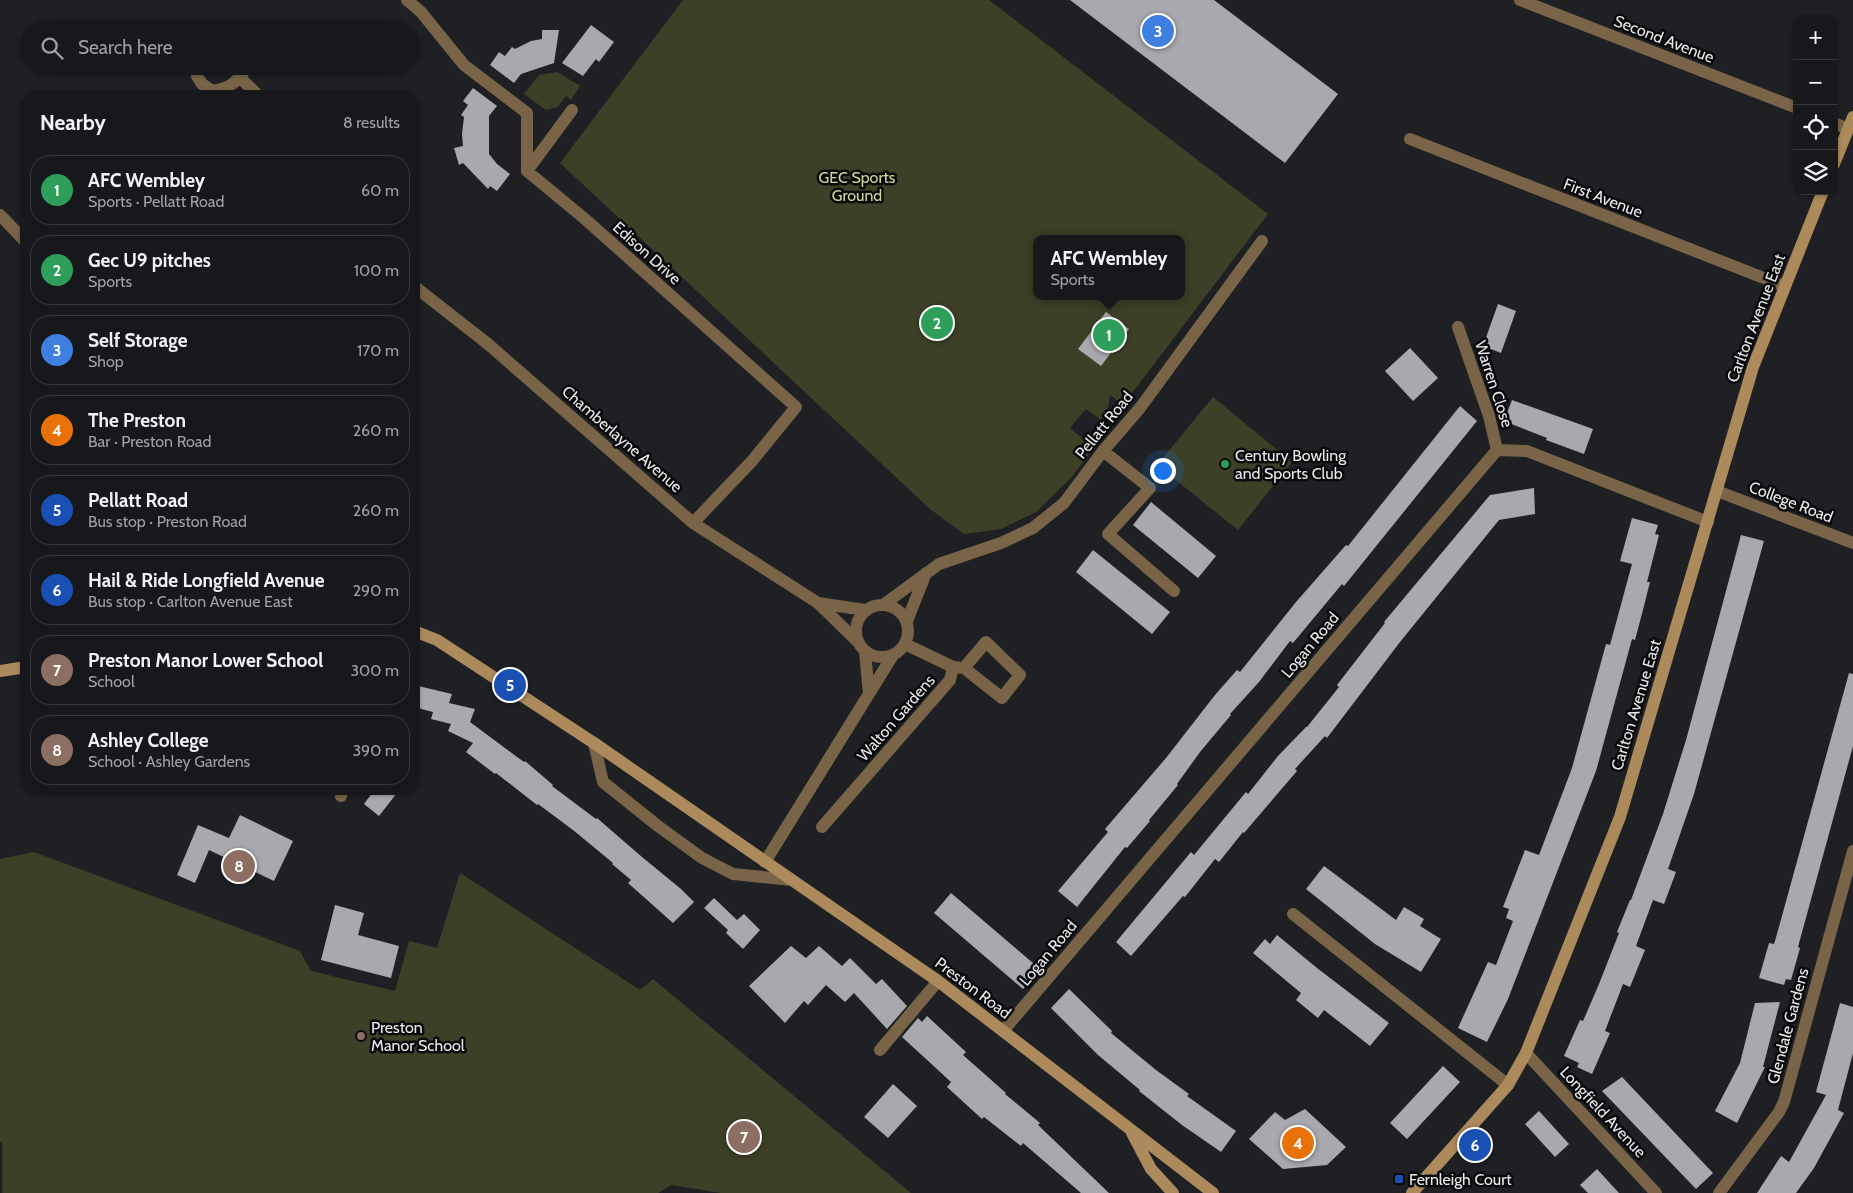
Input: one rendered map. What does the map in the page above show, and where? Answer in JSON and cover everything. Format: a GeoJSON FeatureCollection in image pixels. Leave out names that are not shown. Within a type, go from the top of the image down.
{"type":"FeatureCollection","features":[{"type":"Feature","properties":{"kind":"street"},"geometry":{"type":"LineString","coordinates":[[407,0],[421,12],[464,65],[527,113],[526,171]]}},
{"type":"Feature","properties":{"kind":"street","name":"Second Avenue"},"geometry":{"type":"LineString","coordinates":[[1520,0],[1793,106]]}},
{"type":"Feature","properties":{"kind":"street"},"geometry":{"type":"LineString","coordinates":[[197,75],[202,84],[211,90]]}},
{"type":"Feature","properties":{"kind":"street"},"geometry":{"type":"LineString","coordinates":[[220,90],[227,89],[239,77],[253,90]]}},
{"type":"Feature","properties":{"kind":"street"},"geometry":{"type":"LineString","coordinates":[[526,171],[572,110]]}},
{"type":"Feature","properties":{"kind":"street"},"geometry":{"type":"LineString","coordinates":[[1838,123],[1851,123],[1838,154]]}},
{"type":"Feature","properties":{"kind":"street","name":"First Avenue"},"geometry":{"type":"LineString","coordinates":[[1410,139],[1784,286]]}},
{"type":"Feature","properties":{"kind":"street","name":"Edison Drive"},"geometry":{"type":"LineString","coordinates":[[526,171],[589,223],[796,407],[752,462],[694,523]]}},
{"type":"Feature","properties":{"kind":"street","name":"Carlton Avenue East"},"geometry":{"type":"LineString","coordinates":[[1412,1193],[1508,1085],[1526,1053],[1620,816],[1753,366],[1821,195]]}},
{"type":"Feature","properties":{"kind":"street"},"geometry":{"type":"LineString","coordinates":[[0,215],[20,236]]}},
{"type":"Feature","properties":{"kind":"street","name":"Pellatt Road"},"geometry":{"type":"LineString","coordinates":[[865,610],[883,604],[939,564],[1001,543],[1033,528],[1064,503],[1103,450],[1140,408],[1262,241]]}},
{"type":"Feature","properties":{"kind":"street","name":"Chamberlayne Avenue"},"geometry":{"type":"LineString","coordinates":[[420,291],[488,344],[694,523],[818,603],[862,647]]}},
{"type":"Feature","properties":{"kind":"street","name":"Warren Close"},"geometry":{"type":"LineString","coordinates":[[1458,327],[1489,416],[1497,450]]}},
{"type":"Feature","properties":{"kind":"street"},"geometry":{"type":"LineString","coordinates":[[1103,450],[1150,488],[1108,534],[1174,591]]}},
{"type":"Feature","properties":{"kind":"street"},"geometry":{"type":"LineString","coordinates":[[1497,450],[1527,451],[1708,522]]}},
{"type":"Feature","properties":{"kind":"street","name":"Logan Road"},"geometry":{"type":"LineString","coordinates":[[1003,1031],[1497,450]]}},
{"type":"Feature","properties":{"kind":"street","name":"College Road"},"geometry":{"type":"LineString","coordinates":[[1717,491],[1853,543]]}},
{"type":"Feature","properties":{"kind":"street"},"geometry":{"type":"LineString","coordinates":[[907,621],[926,573]]}},
{"type":"Feature","properties":{"kind":"street","name":"Chamberlayne Avenue"},"geometry":{"type":"LineString","coordinates":[[818,603],[865,610]]}},
{"type":"Feature","properties":{"kind":"street"},"geometry":{"type":"LineString","coordinates":[[765,862],[893,656],[906,644],[909,633],[907,621],[898,610],[883,604]]}},
{"type":"Feature","properties":{"kind":"street"},"geometry":{"type":"LineString","coordinates":[[865,610],[856,624],[862,647],[869,694]]}},
{"type":"Feature","properties":{"kind":"street","name":"Preston Road"},"geometry":{"type":"LineString","coordinates":[[420,633],[437,640],[594,743],[938,981],[1213,1193]]}},
{"type":"Feature","properties":{"kind":"street"},"geometry":{"type":"LineString","coordinates":[[986,642],[1020,675],[1002,698],[959,667],[986,642]]}},
{"type":"Feature","properties":{"kind":"street","name":"Walton Gardens"},"geometry":{"type":"LineString","coordinates":[[822,828],[950,680],[959,667],[906,644]]}},
{"type":"Feature","properties":{"kind":"street"},"geometry":{"type":"LineString","coordinates":[[862,647],[878,658],[893,656]]}},
{"type":"Feature","properties":{"kind":"street"},"geometry":{"type":"LineString","coordinates":[[0,672],[20,668]]}},
{"type":"Feature","properties":{"kind":"street","name":"Preston Road"},"geometry":{"type":"LineString","coordinates":[[594,743],[603,782],[702,858],[733,874],[792,880]]}},
{"type":"Feature","properties":{"kind":"street","name":"Glendale Gardens"},"geometry":{"type":"LineString","coordinates":[[1719,1193],[1779,1112],[1784,1102],[1853,851]]}},
{"type":"Feature","properties":{"kind":"street"},"geometry":{"type":"LineString","coordinates":[[1293,914],[1508,1085]]}},
{"type":"Feature","properties":{"kind":"street"},"geometry":{"type":"LineString","coordinates":[[880,1050],[938,981]]}},
{"type":"Feature","properties":{"kind":"street","name":"Longfield Avenue"},"geometry":{"type":"LineString","coordinates":[[1526,1053],[1656,1193]]}},
{"type":"Feature","properties":{"kind":"street","name":"Preston Road"},"geometry":{"type":"LineString","coordinates":[[1130,1129],[1151,1169],[1173,1193]]}},
{"type":"Feature","properties":{"kind":"green space","name":"GEC Sports Ground"},"geometry":{"type":"Polygon","coordinates":[[[683,0],[989,0],[1268,214],[1123,405],[1110,395],[1108,408],[1101,420],[1086,409],[1070,428],[1090,445],[1090,453],[1071,478],[1036,512],[1001,529],[964,534],[930,509],[560,163],[683,0]]]}},
{"type":"Feature","properties":{"kind":"green space"},"geometry":{"type":"Polygon","coordinates":[[[557,72],[580,86],[571,100],[566,96],[558,107],[546,110],[524,94],[539,75],[557,72]]]}},
{"type":"Feature","properties":{"kind":"green space","name":"Century Bowling and Sports Club"},"geometry":{"type":"Polygon","coordinates":[[[1213,397],[1292,462],[1238,530],[1157,465],[1213,397]]]}},
{"type":"Feature","properties":{"kind":"green space","name":"Preston Manor School"},"geometry":{"type":"Polygon","coordinates":[[[34,852],[300,951],[311,971],[395,991],[409,941],[437,948],[460,873],[640,990],[653,979],[911,1193],[721,1193],[672,1185],[658,1193],[2,1193],[2,1142],[0,1142],[0,859],[34,852]]]}},
{"type":"Feature","properties":{"kind":"building"},"geometry":{"type":"Polygon","coordinates":[[[1070,0],[1214,0],[1338,94],[1285,163],[1070,0]]]}},
{"type":"Feature","properties":{"kind":"building"},"geometry":{"type":"Polygon","coordinates":[[[591,25],[614,42],[599,62],[596,59],[583,76],[562,63],[591,25]]]}},
{"type":"Feature","properties":{"kind":"building"},"geometry":{"type":"Polygon","coordinates":[[[542,30],[559,30],[554,63],[521,74],[514,83],[490,65],[499,52],[505,56],[512,47],[515,49],[531,41],[542,39],[542,30]]]}},
{"type":"Feature","properties":{"kind":"building"},"geometry":{"type":"Polygon","coordinates":[[[473,88],[497,106],[489,116],[489,154],[497,164],[510,174],[497,191],[490,186],[488,189],[463,163],[459,165],[454,148],[463,146],[464,117],[461,115],[468,105],[463,101],[473,88]]]}},
{"type":"Feature","properties":{"kind":"building"},"geometry":{"type":"Polygon","coordinates":[[[1498,304],[1516,311],[1501,353],[1483,346],[1498,304]]]}},
{"type":"Feature","properties":{"kind":"building"},"geometry":{"type":"Polygon","coordinates":[[[1106,312],[1129,329],[1101,366],[1078,349],[1106,312]]]}},
{"type":"Feature","properties":{"kind":"building"},"geometry":{"type":"Polygon","coordinates":[[[1410,348],[1438,378],[1413,401],[1385,371],[1410,348]]]}},
{"type":"Feature","properties":{"kind":"building"},"geometry":{"type":"Polygon","coordinates":[[[1512,400],[1593,429],[1584,454],[1546,440],[1547,438],[1504,421],[1512,400]]]}},
{"type":"Feature","properties":{"kind":"building"},"geometry":{"type":"Polygon","coordinates":[[[1460,406],[1477,421],[1344,586],[1342,584],[1293,643],[1290,641],[1259,682],[1230,714],[1200,752],[1178,785],[1150,821],[1127,848],[1125,847],[1077,907],[1058,891],[1108,832],[1105,829],[1166,758],[1215,695],[1237,670],[1240,672],[1296,602],[1346,545],[1348,546],[1460,406]]]}},
{"type":"Feature","properties":{"kind":"building"},"geometry":{"type":"Polygon","coordinates":[[[1534,488],[1535,514],[1499,520],[1400,642],[1327,738],[1325,736],[1295,769],[1297,771],[1219,862],[1215,859],[1185,897],[1183,896],[1131,956],[1116,942],[1191,852],[1194,855],[1246,792],[1248,794],[1278,756],[1307,727],[1339,687],[1337,685],[1384,622],[1490,495],[1534,488]]]}},
{"type":"Feature","properties":{"kind":"building"},"geometry":{"type":"Polygon","coordinates":[[[1151,502],[1216,556],[1198,578],[1133,525],[1151,502]]]}},
{"type":"Feature","properties":{"kind":"building"},"geometry":{"type":"Polygon","coordinates":[[[1632,518],[1658,525],[1655,534],[1659,535],[1647,582],[1650,582],[1635,640],[1632,639],[1596,771],[1508,999],[1487,1042],[1458,1028],[1488,962],[1496,965],[1513,921],[1506,918],[1509,909],[1503,907],[1525,850],[1539,855],[1572,768],[1606,644],[1610,645],[1632,564],[1620,561],[1632,518]]]}},
{"type":"Feature","properties":{"kind":"building"},"geometry":{"type":"Polygon","coordinates":[[[1741,535],[1764,541],[1694,794],[1668,869],[1676,872],[1664,904],[1653,900],[1636,946],[1645,950],[1630,987],[1623,984],[1605,1031],[1610,1033],[1592,1074],[1577,1067],[1579,1063],[1564,1056],[1580,1020],[1583,1021],[1599,984],[1663,814],[1686,740],[1741,535]]]}},
{"type":"Feature","properties":{"kind":"building"},"geometry":{"type":"Polygon","coordinates":[[[1093,550],[1170,612],[1152,634],[1076,572],[1093,550]]]}},
{"type":"Feature","properties":{"kind":"building"},"geometry":{"type":"Polygon","coordinates":[[[1849,673],[1853,674],[1853,746],[1798,947],[1800,948],[1791,980],[1786,979],[1784,985],[1759,978],[1769,943],[1774,944],[1775,941],[1849,673]]]}},
{"type":"Feature","properties":{"kind":"building"},"geometry":{"type":"Polygon","coordinates":[[[420,686],[452,694],[449,703],[475,709],[470,722],[525,761],[552,786],[597,818],[694,902],[673,923],[628,883],[631,880],[613,863],[573,830],[466,752],[473,743],[448,731],[451,724],[431,719],[433,712],[420,709],[420,686]]]}},
{"type":"Feature","properties":{"kind":"building"},"geometry":{"type":"Polygon","coordinates":[[[371,795],[395,795],[379,816],[364,804],[371,795]]]}},
{"type":"Feature","properties":{"kind":"building"},"geometry":{"type":"Polygon","coordinates":[[[240,815],[293,841],[274,881],[209,850],[195,883],[177,875],[198,825],[229,838],[240,815]]]}},
{"type":"Feature","properties":{"kind":"building"},"geometry":{"type":"Polygon","coordinates":[[[1324,866],[1396,920],[1404,907],[1424,919],[1420,926],[1441,939],[1421,972],[1375,944],[1306,889],[1324,866]]]}},
{"type":"Feature","properties":{"kind":"building"},"geometry":{"type":"Polygon","coordinates":[[[951,893],[1040,969],[1023,989],[934,913],[951,893]]]}},
{"type":"Feature","properties":{"kind":"building"},"geometry":{"type":"Polygon","coordinates":[[[714,898],[737,920],[744,914],[760,930],[743,949],[726,933],[728,930],[704,908],[714,898]]]}},
{"type":"Feature","properties":{"kind":"building"},"geometry":{"type":"Polygon","coordinates":[[[335,905],[364,913],[358,935],[399,946],[391,978],[321,960],[335,905]]]}},
{"type":"Feature","properties":{"kind":"building"},"geometry":{"type":"Polygon","coordinates":[[[1277,935],[1389,1023],[1370,1046],[1324,1010],[1318,1018],[1296,1000],[1301,993],[1253,953],[1265,939],[1270,944],[1277,935]]]}},
{"type":"Feature","properties":{"kind":"building"},"geometry":{"type":"Polygon","coordinates":[[[791,946],[806,958],[819,946],[842,966],[850,958],[876,984],[882,979],[907,1006],[887,1029],[854,993],[845,1002],[826,985],[808,1005],[804,1001],[785,1023],[749,986],[791,946]]]}},
{"type":"Feature","properties":{"kind":"building"},"geometry":{"type":"Polygon","coordinates":[[[1069,989],[1112,1031],[1111,1033],[1189,1094],[1187,1096],[1236,1131],[1221,1152],[1182,1125],[1139,1091],[1098,1055],[1051,1008],[1069,989]]]}},
{"type":"Feature","properties":{"kind":"building"},"geometry":{"type":"Polygon","coordinates":[[[1780,1002],[1763,1067],[1765,1067],[1737,1123],[1715,1111],[1740,1063],[1755,1003],[1780,1002]]]}},
{"type":"Feature","properties":{"kind":"building"},"geometry":{"type":"Polygon","coordinates":[[[1840,1003],[1853,1007],[1853,1053],[1838,1110],[1844,1113],[1814,1168],[1796,1193],[1757,1193],[1781,1156],[1789,1162],[1826,1095],[1816,1092],[1840,1003]]]}},
{"type":"Feature","properties":{"kind":"building"},"geometry":{"type":"Polygon","coordinates":[[[927,1016],[966,1052],[963,1055],[1040,1123],[1038,1125],[1109,1193],[1081,1193],[1023,1143],[1021,1146],[984,1117],[982,1119],[947,1087],[951,1082],[902,1037],[918,1018],[922,1022],[927,1016]]]}},
{"type":"Feature","properties":{"kind":"building"},"geometry":{"type":"Polygon","coordinates":[[[1443,1066],[1460,1082],[1407,1139],[1390,1123],[1443,1066]]]}},
{"type":"Feature","properties":{"kind":"building"},"geometry":{"type":"Polygon","coordinates":[[[1622,1077],[1713,1173],[1696,1189],[1602,1091],[1622,1077]]]}},
{"type":"Feature","properties":{"kind":"building"},"geometry":{"type":"Polygon","coordinates":[[[893,1084],[917,1106],[888,1138],[864,1117],[893,1084]]]}},
{"type":"Feature","properties":{"kind":"building"},"geometry":{"type":"Polygon","coordinates":[[[1305,1109],[1346,1147],[1327,1165],[1283,1169],[1249,1139],[1275,1112],[1285,1120],[1305,1109]]]}},
{"type":"Feature","properties":{"kind":"building"},"geometry":{"type":"Polygon","coordinates":[[[1539,1111],[1569,1144],[1555,1157],[1525,1124],[1539,1111]]]}},
{"type":"Feature","properties":{"kind":"building"},"geometry":{"type":"Polygon","coordinates":[[[1597,1169],[1619,1193],[1588,1193],[1580,1185],[1597,1169]]]}},
{"type":"Feature","properties":{"kind":"place","name":"Self Storage"},"geometry":{"type":"Point","coordinates":[1158,31]}},
{"type":"Feature","properties":{"kind":"place","name":"Gec U9 pitches"},"geometry":{"type":"Point","coordinates":[937,323]}},
{"type":"Feature","properties":{"kind":"place","name":"AFC Wembley"},"geometry":{"type":"Point","coordinates":[1109,335]}},
{"type":"Feature","properties":{"kind":"place","name":"Century Bowling and Sports Club"},"geometry":{"type":"Point","coordinates":[1225,464]}},
{"type":"Feature","properties":{"kind":"place","name":"Pellatt Road"},"geometry":{"type":"Point","coordinates":[510,685]}},
{"type":"Feature","properties":{"kind":"place","name":"Ashley College"},"geometry":{"type":"Point","coordinates":[239,866]}},
{"type":"Feature","properties":{"kind":"place","name":"Preston Manor School"},"geometry":{"type":"Point","coordinates":[361,1036]}},
{"type":"Feature","properties":{"kind":"place","name":"Preston Manor Lower School"},"geometry":{"type":"Point","coordinates":[744,1137]}},
{"type":"Feature","properties":{"kind":"place","name":"The Preston"},"geometry":{"type":"Point","coordinates":[1298,1143]}},
{"type":"Feature","properties":{"kind":"place","name":"Hail & Ride Longfield Avenue"},"geometry":{"type":"Point","coordinates":[1475,1145]}},
{"type":"Feature","properties":{"kind":"place","name":"Fernleigh Court"},"geometry":{"type":"Point","coordinates":[1399,1179]}}]}
